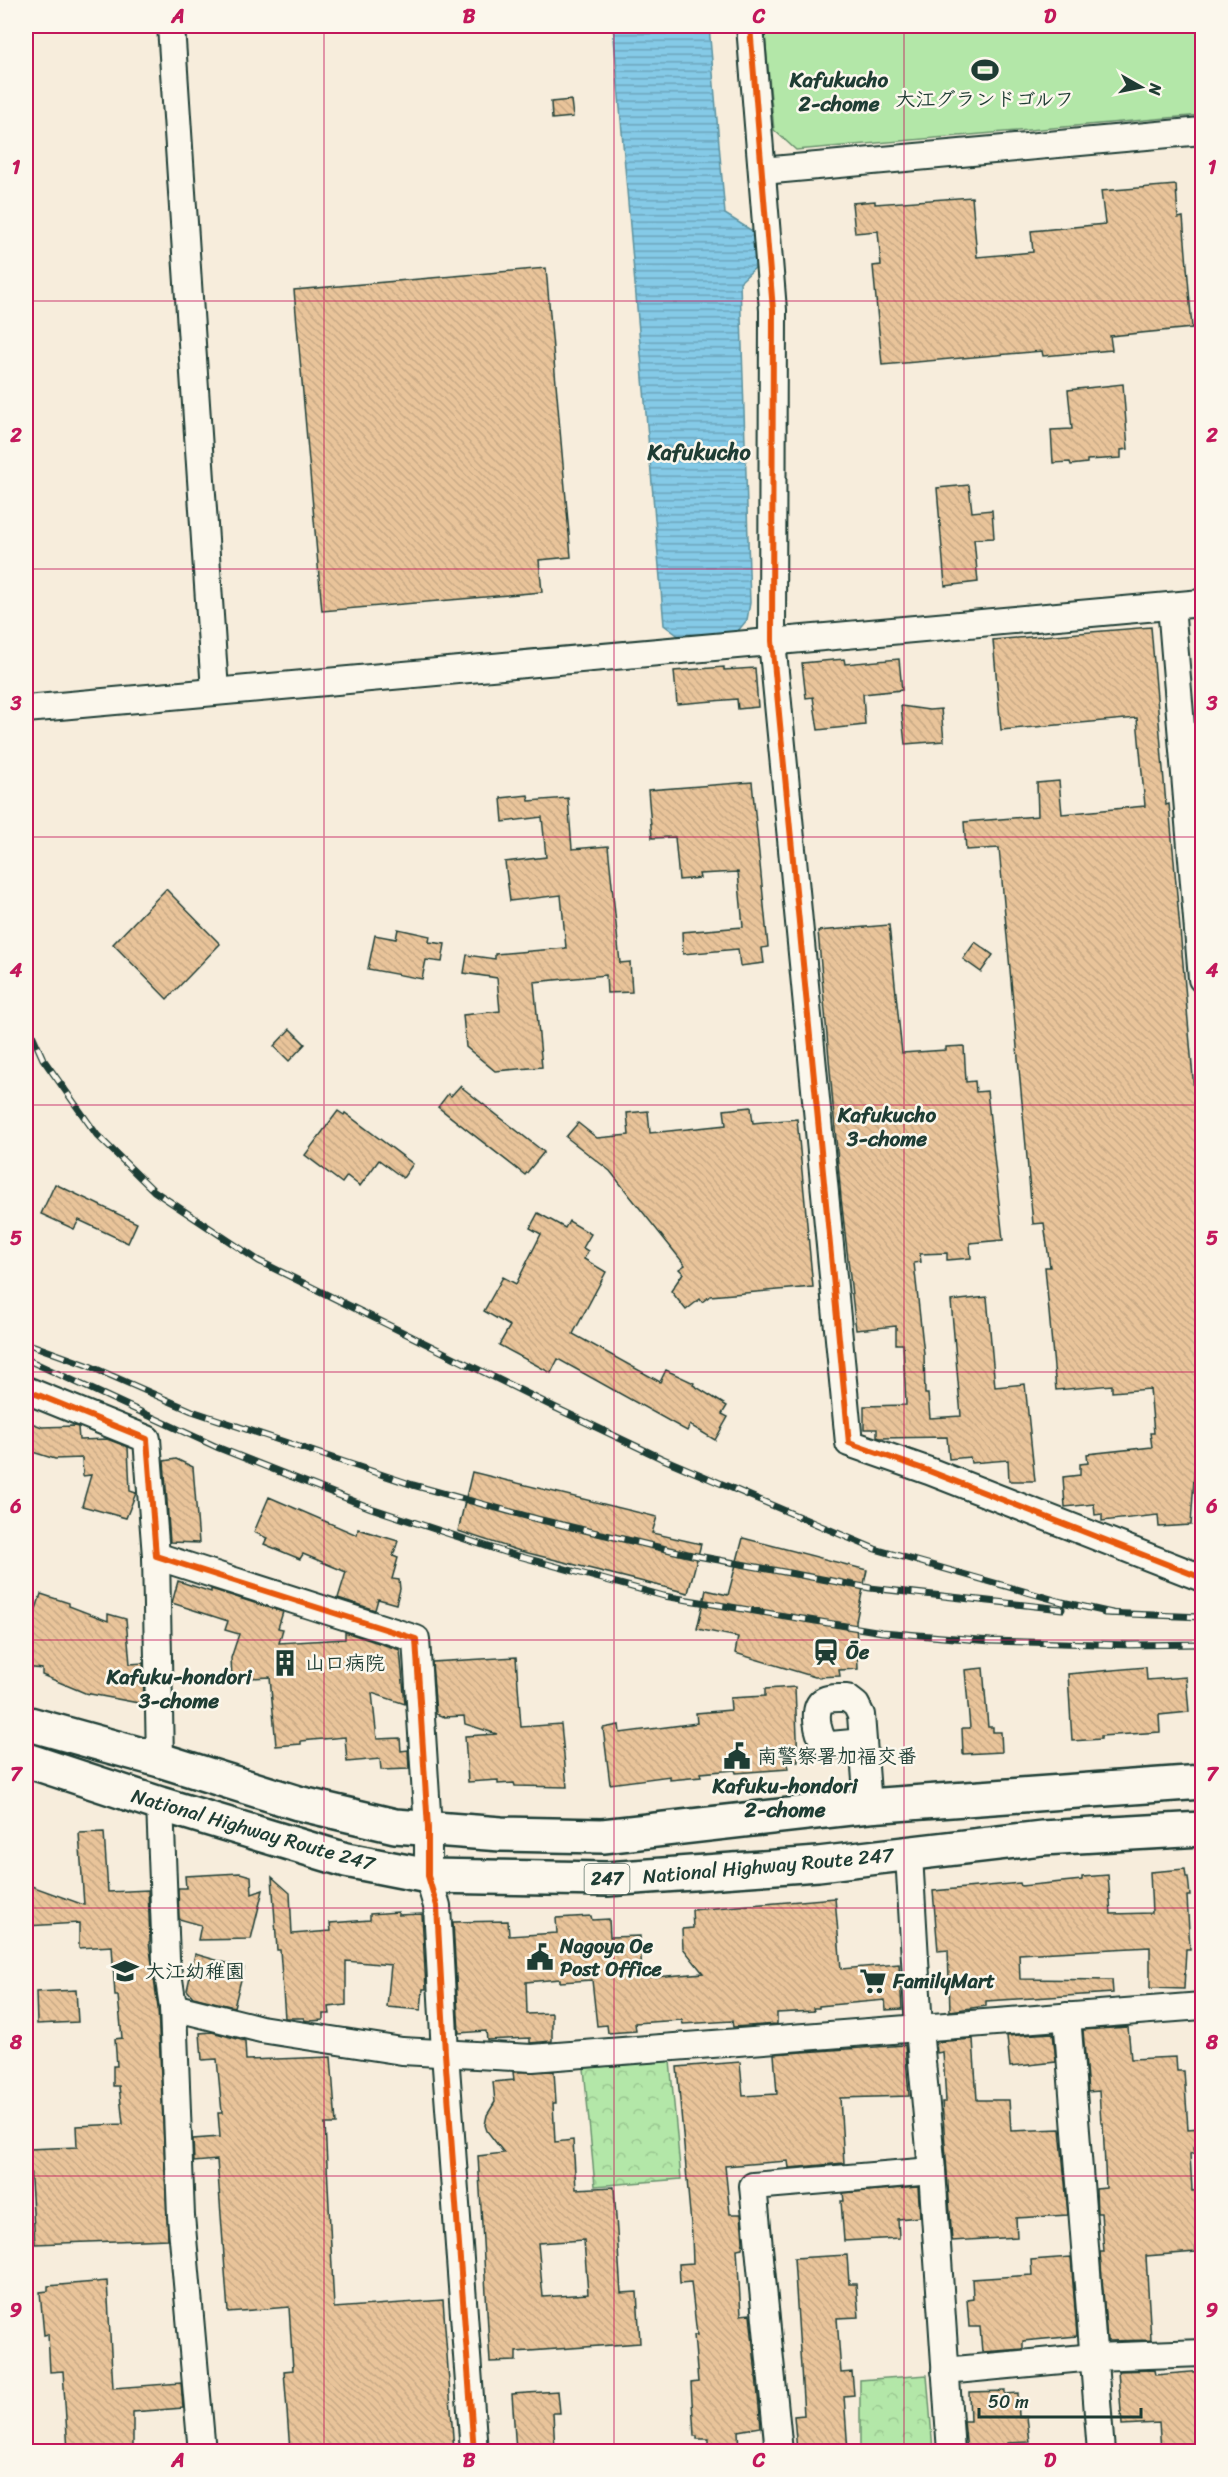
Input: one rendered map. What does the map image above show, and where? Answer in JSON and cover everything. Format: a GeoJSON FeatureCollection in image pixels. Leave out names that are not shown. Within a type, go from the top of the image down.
{"type":"FeatureCollection","features":[{"type":"Feature","properties":{"kind":"highway","name":"National Highway Route 247"},"geometry":{"type":"LineString","coordinates":[[26,1723],[160,1760],[298,1803],[395,1826],[501,1834],[603,1836],[868,1806],[1203,1782]]}},
{"type":"Feature","properties":{"kind":"highway","name":"National Highway Route 247"},"geometry":{"type":"LineString","coordinates":[[26,1760],[160,1804],[346,1860],[428,1876],[607,1879],[818,1864],[1042,1838],[1203,1829]]}},
{"type":"Feature","properties":{"kind":"street"},"geometry":{"type":"LineString","coordinates":[[171,26],[215,692]]}},
{"type":"Feature","properties":{"kind":"street"},"geometry":{"type":"LineString","coordinates":[[750,26],[773,310],[772,641],[849,1443],[929,1471],[1203,1578]]}},
{"type":"Feature","properties":{"kind":"street"},"geometry":{"type":"LineString","coordinates":[[762,171],[1203,131]]}},
{"type":"Feature","properties":{"kind":"street"},"geometry":{"type":"LineString","coordinates":[[26,709],[1203,603]]}},
{"type":"Feature","properties":{"kind":"street"},"geometry":{"type":"LineString","coordinates":[[1172,606],[1203,979]]}},
{"type":"Feature","properties":{"kind":"street"},"geometry":{"type":"LineString","coordinates":[[26,1390],[147,1439],[156,1556],[160,1760]]}},
{"type":"Feature","properties":{"kind":"street"},"geometry":{"type":"LineString","coordinates":[[156,1556],[416,1639],[428,1828],[428,1876],[437,1906],[445,2053],[474,2451]]}},
{"type":"Feature","properties":{"kind":"street"},"geometry":{"type":"LineString","coordinates":[[863,1742],[868,1806]]}},
{"type":"Feature","properties":{"kind":"street"},"geometry":{"type":"LineString","coordinates":[[160,1804],[166,1959],[173,2007],[181,2216],[202,2451]]}},
{"type":"Feature","properties":{"kind":"street"},"geometry":{"type":"LineString","coordinates":[[909,1855],[919,2029],[932,2171],[951,2451]]}},
{"type":"Feature","properties":{"kind":"street"},"geometry":{"type":"LineString","coordinates":[[173,2007],[261,2029],[402,2051],[532,2058],[1203,2006]]}},
{"type":"Feature","properties":{"kind":"street"},"geometry":{"type":"LineString","coordinates":[[1067,2016],[1101,2451]]}},
{"type":"Feature","properties":{"kind":"street"},"geometry":{"type":"LineString","coordinates":[[779,2451],[753,2186],[932,2171]]}},
{"type":"Feature","properties":{"kind":"street"},"geometry":{"type":"LineString","coordinates":[[945,2371],[1094,2357],[1203,2353]]}},
{"type":"Feature","properties":{"kind":"green space","name":"大江グランドゴルフ"},"geometry":{"type":"Polygon","coordinates":[[[764,26],[1202,26],[1202,115],[796,150],[774,130],[764,26]]]}},
{"type":"Feature","properties":{"kind":"green space"},"geometry":{"type":"Polygon","coordinates":[[[670,2061],[681,2179],[595,2186],[584,2068],[670,2061]]]}},
{"type":"Feature","properties":{"kind":"green space"},"geometry":{"type":"Polygon","coordinates":[[[927,2375],[933,2451],[860,2451],[860,2380],[927,2375]]]}},
{"type":"Feature","properties":{"kind":"water"},"geometry":{"type":"Polygon","coordinates":[[[613,26],[709,26],[725,214],[754,232],[757,266],[740,282],[750,603],[747,620],[737,632],[680,637],[664,625],[613,26]]]}},
{"type":"Feature","properties":{"kind":"building"},"geometry":{"type":"Polygon","coordinates":[[[571,100],[573,117],[552,119],[551,102],[571,100]]]}},
{"type":"Feature","properties":{"kind":"building"},"geometry":{"type":"Polygon","coordinates":[[[1176,185],[1178,218],[1183,217],[1192,328],[1110,336],[1112,350],[1043,356],[1042,351],[882,365],[873,266],[881,265],[878,231],[855,233],[852,203],[875,201],[875,204],[972,197],[977,257],[1033,252],[1031,231],[1105,224],[1101,191],[1176,185]]]}},
{"type":"Feature","properties":{"kind":"building"},"geometry":{"type":"Polygon","coordinates":[[[546,268],[571,557],[539,560],[542,592],[322,611],[294,290],[546,268]]]}},
{"type":"Feature","properties":{"kind":"building"},"geometry":{"type":"Polygon","coordinates":[[[1123,384],[1128,449],[1121,450],[1121,458],[1087,460],[1087,463],[1071,465],[1070,462],[1053,463],[1051,430],[1072,429],[1068,390],[1123,384]]]}},
{"type":"Feature","properties":{"kind":"building"},"geometry":{"type":"Polygon","coordinates":[[[969,485],[972,512],[992,510],[994,538],[974,539],[978,582],[945,586],[937,488],[969,485]]]}},
{"type":"Feature","properties":{"kind":"building"},"geometry":{"type":"Polygon","coordinates":[[[1151,627],[1203,1192],[1203,1319],[1198,1401],[1196,1401],[1198,1417],[1191,1525],[1159,1527],[1158,1515],[1102,1521],[1102,1514],[1095,1515],[1094,1504],[1065,1507],[1063,1477],[1080,1475],[1080,1464],[1088,1463],[1087,1454],[1152,1447],[1150,1433],[1154,1433],[1150,1389],[1112,1392],[1112,1385],[1056,1390],[1045,1267],[1050,1267],[1044,1223],[1033,1224],[999,848],[966,850],[964,822],[1038,816],[1037,783],[1059,781],[1062,814],[1145,806],[1137,718],[1001,730],[993,640],[1151,627]]]}},
{"type":"Feature","properties":{"kind":"building"},"geometry":{"type":"Polygon","coordinates":[[[844,659],[845,664],[899,659],[902,690],[863,694],[865,725],[818,730],[813,697],[806,698],[802,663],[844,659]]]}},
{"type":"Feature","properties":{"kind":"building"},"geometry":{"type":"Polygon","coordinates":[[[724,667],[724,670],[755,668],[758,707],[738,709],[737,699],[677,704],[674,671],[724,667]]]}},
{"type":"Feature","properties":{"kind":"building"},"geometry":{"type":"Polygon","coordinates":[[[901,706],[929,710],[941,709],[944,741],[905,744],[901,706]]]}},
{"type":"Feature","properties":{"kind":"building"},"geometry":{"type":"Polygon","coordinates":[[[752,782],[768,947],[762,948],[764,963],[740,966],[738,949],[683,954],[682,932],[743,927],[738,872],[699,874],[700,878],[679,880],[675,837],[652,838],[648,790],[752,782]]]}},
{"type":"Feature","properties":{"kind":"building"},"geometry":{"type":"Polygon","coordinates":[[[528,795],[529,801],[568,798],[572,849],[608,846],[620,963],[630,962],[632,992],[607,993],[606,975],[534,982],[542,1067],[495,1071],[466,1047],[463,1015],[500,1011],[497,978],[464,973],[467,955],[495,959],[495,954],[566,948],[561,895],[510,901],[505,862],[546,857],[542,817],[503,822],[501,798],[528,795]]]}},
{"type":"Feature","properties":{"kind":"building"},"geometry":{"type":"Polygon","coordinates":[[[166,889],[220,944],[167,999],[113,944],[166,889]]]}},
{"type":"Feature","properties":{"kind":"building"},"geometry":{"type":"Polygon","coordinates":[[[889,925],[902,1053],[946,1050],[946,1047],[964,1046],[966,1082],[975,1081],[976,1092],[987,1091],[1003,1240],[970,1243],[971,1258],[947,1260],[947,1253],[920,1254],[921,1262],[914,1263],[924,1354],[925,1394],[928,1394],[930,1418],[961,1416],[951,1301],[987,1297],[995,1387],[1025,1384],[1035,1481],[1009,1481],[1008,1460],[971,1463],[970,1457],[949,1459],[947,1437],[880,1438],[877,1437],[877,1429],[864,1429],[864,1406],[906,1405],[903,1344],[896,1344],[896,1326],[856,1330],[841,1198],[818,931],[889,925]]]}},
{"type":"Feature","properties":{"kind":"building"},"geometry":{"type":"Polygon","coordinates":[[[398,929],[430,936],[429,942],[445,944],[442,962],[426,960],[422,979],[368,969],[375,935],[396,939],[398,929]]]}},
{"type":"Feature","properties":{"kind":"building"},"geometry":{"type":"Polygon","coordinates":[[[975,942],[993,955],[981,972],[963,959],[975,942]]]}},
{"type":"Feature","properties":{"kind":"building"},"geometry":{"type":"Polygon","coordinates":[[[290,1029],[305,1044],[289,1061],[274,1046],[290,1029]]]}},
{"type":"Feature","properties":{"kind":"building"},"geometry":{"type":"Polygon","coordinates":[[[460,1086],[544,1152],[525,1175],[438,1107],[448,1094],[451,1096],[460,1086]]]}},
{"type":"Feature","properties":{"kind":"building"},"geometry":{"type":"Polygon","coordinates":[[[751,1107],[753,1123],[797,1119],[813,1287],[710,1296],[702,1302],[700,1299],[686,1310],[671,1291],[683,1273],[679,1269],[685,1265],[610,1171],[566,1137],[578,1123],[597,1138],[629,1135],[627,1113],[648,1111],[650,1133],[726,1125],[724,1110],[751,1107]]]}},
{"type":"Feature","properties":{"kind":"building"},"geometry":{"type":"Polygon","coordinates":[[[338,1111],[344,1115],[345,1113],[413,1164],[403,1178],[379,1160],[360,1186],[347,1176],[342,1183],[305,1155],[338,1111]]]}},
{"type":"Feature","properties":{"kind":"building"},"geometry":{"type":"Polygon","coordinates":[[[55,1184],[137,1223],[128,1243],[79,1220],[74,1229],[41,1214],[55,1184]]]}},
{"type":"Feature","properties":{"kind":"building"},"geometry":{"type":"Polygon","coordinates":[[[538,1213],[565,1228],[569,1221],[591,1234],[583,1248],[588,1251],[584,1259],[606,1272],[573,1334],[660,1382],[666,1370],[694,1383],[693,1385],[727,1406],[722,1414],[728,1417],[715,1440],[690,1425],[687,1431],[558,1359],[551,1373],[499,1345],[510,1326],[484,1311],[503,1277],[516,1284],[541,1234],[530,1228],[538,1213]]]}},
{"type":"Feature","properties":{"kind":"building"},"geometry":{"type":"Polygon","coordinates":[[[26,1421],[42,1427],[78,1427],[79,1440],[107,1439],[128,1447],[130,1491],[136,1493],[126,1518],[82,1506],[91,1475],[83,1476],[82,1458],[55,1459],[26,1450],[26,1421]]]}},
{"type":"Feature","properties":{"kind":"building"},"geometry":{"type":"Polygon","coordinates":[[[176,1459],[193,1467],[199,1543],[170,1542],[164,1461],[176,1459]]]}},
{"type":"Feature","properties":{"kind":"building"},"geometry":{"type":"Polygon","coordinates":[[[472,1472],[657,1517],[652,1533],[701,1544],[688,1593],[520,1551],[458,1531],[472,1472]]]}},
{"type":"Feature","properties":{"kind":"building"},"geometry":{"type":"Polygon","coordinates":[[[269,1497],[357,1535],[358,1529],[398,1541],[393,1556],[398,1558],[392,1579],[399,1580],[400,1589],[396,1604],[378,1599],[375,1610],[338,1598],[346,1572],[303,1554],[300,1559],[264,1544],[267,1538],[254,1532],[269,1497]]]}},
{"type":"Feature","properties":{"kind":"building"},"geometry":{"type":"Polygon","coordinates":[[[743,1538],[867,1570],[856,1621],[858,1669],[839,1670],[840,1676],[815,1677],[735,1653],[738,1637],[697,1629],[706,1590],[728,1595],[743,1538]]]}},
{"type":"Feature","properties":{"kind":"building"},"geometry":{"type":"Polygon","coordinates":[[[178,1581],[283,1612],[278,1628],[283,1629],[279,1643],[345,1639],[345,1632],[400,1650],[405,1704],[372,1693],[377,1739],[400,1738],[401,1751],[408,1750],[409,1769],[381,1770],[380,1759],[347,1762],[345,1737],[276,1746],[270,1677],[232,1679],[231,1658],[239,1634],[225,1630],[228,1621],[172,1603],[178,1581]]]}},
{"type":"Feature","properties":{"kind":"building"},"geometry":{"type":"Polygon","coordinates":[[[41,1594],[69,1603],[69,1606],[108,1621],[108,1614],[126,1619],[130,1664],[143,1663],[144,1704],[85,1693],[42,1675],[42,1669],[26,1667],[26,1633],[28,1633],[41,1594]]]}},
{"type":"Feature","properties":{"kind":"building"},"geometry":{"type":"Polygon","coordinates":[[[516,1657],[521,1727],[561,1724],[567,1787],[515,1786],[514,1783],[498,1784],[498,1780],[468,1782],[465,1736],[497,1734],[465,1724],[464,1716],[444,1717],[436,1714],[432,1662],[516,1657]]]}},
{"type":"Feature","properties":{"kind":"building"},"geometry":{"type":"Polygon","coordinates":[[[1146,1667],[1147,1680],[1186,1677],[1189,1712],[1159,1715],[1160,1732],[1101,1736],[1101,1739],[1072,1741],[1068,1674],[1146,1667]]]}},
{"type":"Feature","properties":{"kind":"building"},"geometry":{"type":"Polygon","coordinates":[[[983,1668],[988,1727],[993,1727],[993,1732],[1001,1732],[1002,1752],[963,1754],[962,1728],[970,1728],[965,1670],[983,1668]]]}},
{"type":"Feature","properties":{"kind":"building"},"geometry":{"type":"Polygon","coordinates":[[[795,1687],[798,1762],[787,1762],[788,1769],[736,1773],[735,1770],[700,1773],[701,1777],[670,1780],[670,1776],[610,1784],[603,1728],[619,1725],[620,1733],[697,1723],[696,1713],[731,1710],[730,1698],[765,1696],[765,1689],[795,1687]]]}},
{"type":"Feature","properties":{"kind":"building"},"geometry":{"type":"Polygon","coordinates":[[[104,1832],[108,1892],[148,1890],[149,1942],[158,2008],[168,2239],[35,2244],[29,2149],[77,2147],[76,2126],[123,2124],[119,2086],[113,2086],[113,2066],[117,2066],[115,2039],[122,2038],[118,1996],[115,1996],[112,1946],[79,1948],[79,1923],[26,1926],[26,1884],[84,1905],[79,1833],[104,1832]]]}},
{"type":"Feature","properties":{"kind":"building"},"geometry":{"type":"Polygon","coordinates":[[[1185,1869],[1190,1896],[1187,1896],[1190,1949],[1186,1949],[1184,1989],[1150,1988],[1150,1947],[1019,1954],[1020,1979],[1112,1980],[1113,1993],[986,2001],[986,2006],[950,2011],[948,1950],[938,1951],[933,1891],[1020,1883],[1021,1886],[1108,1875],[1111,1914],[1152,1913],[1150,1872],[1185,1869]]]}},
{"type":"Feature","properties":{"kind":"building"},"geometry":{"type":"Polygon","coordinates":[[[240,1873],[251,1876],[252,1894],[263,1890],[251,1939],[198,1940],[201,1925],[179,1919],[178,1888],[186,1888],[185,1876],[240,1873]]]}},
{"type":"Feature","properties":{"kind":"building"},"geometry":{"type":"Polygon","coordinates":[[[272,1877],[290,1893],[292,1934],[331,1931],[330,1923],[370,1920],[370,1914],[398,1912],[398,1915],[422,1914],[426,1989],[423,1989],[421,2010],[387,2007],[391,1965],[346,1961],[346,2005],[329,2007],[330,2014],[323,2014],[323,2020],[285,2018],[272,1877]]]}},
{"type":"Feature","properties":{"kind":"building"},"geometry":{"type":"Polygon","coordinates":[[[835,1898],[841,1969],[899,1964],[902,2009],[886,2010],[885,2000],[819,2006],[819,2008],[813,2008],[814,2011],[777,2013],[777,2024],[733,2027],[732,2021],[683,2024],[682,2020],[635,2023],[636,2031],[608,2033],[607,2025],[597,2026],[592,1980],[560,1982],[560,1979],[526,1982],[527,2014],[552,2013],[552,2041],[530,2043],[530,2038],[487,2040],[486,2031],[459,2033],[453,1922],[508,1921],[509,1936],[557,1933],[556,1918],[591,1916],[592,1920],[609,1919],[610,1937],[640,1936],[642,1978],[703,1973],[683,1948],[682,1929],[693,1928],[692,1910],[835,1898]]]}},
{"type":"Feature","properties":{"kind":"building"},"geometry":{"type":"Polygon","coordinates":[[[195,1954],[244,1968],[234,2007],[193,1997],[187,1990],[195,1954]]]}},
{"type":"Feature","properties":{"kind":"building"},"geometry":{"type":"Polygon","coordinates":[[[76,1990],[78,2022],[37,2024],[36,1992],[76,1990]]]}},
{"type":"Feature","properties":{"kind":"building"},"geometry":{"type":"Polygon","coordinates":[[[1128,2027],[1131,2059],[1176,2057],[1177,2071],[1184,2071],[1188,2129],[1199,2128],[1200,2147],[1193,2148],[1194,2153],[1190,2154],[1192,2191],[1203,2190],[1203,2245],[1196,2245],[1196,2252],[1146,2256],[1151,2340],[1107,2341],[1100,2252],[1104,2252],[1101,2213],[1097,2213],[1096,2189],[1106,2188],[1103,2123],[1101,2123],[1099,2091],[1088,2092],[1083,2030],[1128,2027]]]}},
{"type":"Feature","properties":{"kind":"building"},"geometry":{"type":"Polygon","coordinates":[[[212,2032],[245,2041],[246,2060],[331,2057],[336,2124],[325,2124],[334,2308],[443,2300],[454,2451],[290,2451],[284,2371],[293,2370],[289,2307],[228,2312],[217,2160],[194,2162],[193,2139],[220,2137],[218,2113],[222,2113],[217,2059],[202,2060],[200,2033],[212,2032]]]}},
{"type":"Feature","properties":{"kind":"building"},"geometry":{"type":"Polygon","coordinates":[[[1053,2033],[1056,2062],[1010,2067],[1007,2036],[1053,2033]]]}},
{"type":"Feature","properties":{"kind":"building"},"geometry":{"type":"Polygon","coordinates":[[[973,2039],[977,2100],[1009,2100],[1011,2131],[1060,2129],[1068,2215],[1016,2218],[1017,2237],[952,2241],[942,2102],[946,2102],[943,2052],[937,2053],[936,2042],[973,2039]]]}},
{"type":"Feature","properties":{"kind":"building"},"geometry":{"type":"Polygon","coordinates":[[[905,2045],[909,2096],[840,2098],[844,2163],[789,2168],[788,2161],[725,2166],[730,2214],[741,2214],[743,2242],[742,2248],[737,2249],[741,2315],[750,2314],[761,2427],[738,2431],[739,2451],[709,2451],[709,2439],[697,2439],[697,2436],[694,2436],[691,2383],[698,2382],[694,2335],[697,2335],[691,2282],[680,2283],[679,2264],[693,2263],[677,2067],[740,2062],[743,2096],[777,2094],[774,2054],[905,2045]]]}},
{"type":"Feature","properties":{"kind":"building"},"geometry":{"type":"Polygon","coordinates":[[[554,2071],[555,2142],[573,2140],[576,2189],[614,2187],[621,2293],[637,2292],[640,2343],[516,2352],[516,2361],[490,2362],[478,2156],[504,2153],[485,2125],[487,2115],[495,2102],[493,2082],[514,2080],[513,2072],[554,2071]],[[584,2240],[538,2243],[543,2297],[588,2294],[584,2240]]]}},
{"type":"Feature","properties":{"kind":"building"},"geometry":{"type":"Polygon","coordinates":[[[918,2187],[920,2217],[898,2219],[899,2238],[844,2241],[841,2201],[844,2201],[843,2193],[918,2187]]]}},
{"type":"Feature","properties":{"kind":"building"},"geometry":{"type":"Polygon","coordinates":[[[847,2255],[849,2284],[856,2284],[859,2317],[837,2318],[841,2373],[852,2372],[854,2395],[844,2396],[848,2451],[797,2451],[794,2416],[804,2415],[794,2258],[847,2255]]]}},
{"type":"Feature","properties":{"kind":"building"},"geometry":{"type":"Polygon","coordinates":[[[1071,2257],[1077,2336],[1023,2341],[1023,2349],[982,2352],[980,2327],[969,2327],[967,2299],[973,2298],[972,2279],[1032,2275],[1031,2260],[1071,2257]]]}},
{"type":"Feature","properties":{"kind":"building"},"geometry":{"type":"Polygon","coordinates":[[[107,2281],[113,2388],[181,2383],[183,2408],[133,2412],[133,2451],[68,2451],[63,2371],[50,2372],[48,2334],[44,2335],[40,2292],[48,2291],[48,2286],[107,2281]]]}},
{"type":"Feature","properties":{"kind":"building"},"geometry":{"type":"Polygon","coordinates":[[[1154,2370],[1155,2375],[1203,2371],[1203,2447],[1161,2450],[1159,2423],[1122,2425],[1118,2371],[1154,2370]]]}},
{"type":"Feature","properties":{"kind":"building"},"geometry":{"type":"Polygon","coordinates":[[[558,2391],[560,2413],[553,2413],[555,2451],[516,2451],[512,2394],[558,2391]]]}},
{"type":"Feature","properties":{"kind":"building"},"geometry":{"type":"Polygon","coordinates":[[[1005,2391],[1005,2394],[1018,2393],[1019,2417],[1027,2417],[1030,2442],[1007,2443],[1008,2451],[967,2451],[964,2421],[970,2421],[969,2392],[1005,2391]]]}},
{"type":"Feature","properties":{"kind":"railway"},"geometry":{"type":"LineString","coordinates":[[26,1021],[43,1059],[97,1135],[154,1191],[259,1261],[661,1458],[875,1549],[1062,1602],[1112,1613]]}},
{"type":"Feature","properties":{"kind":"railway"},"geometry":{"type":"LineString","coordinates":[[26,1343],[87,1365],[192,1411],[413,1485],[537,1519],[692,1555],[870,1588],[1062,1609]]}},
{"type":"Feature","properties":{"kind":"railway"},"geometry":{"type":"LineString","coordinates":[[26,1359],[219,1448],[371,1508],[504,1552],[664,1596],[882,1632],[991,1641],[1130,1645],[1202,1644]]}},
{"type":"Feature","properties":{"kind":"railway"},"geometry":{"type":"LineString","coordinates":[[1104,1613],[1202,1617]]}},
{"type":"Feature","properties":{"kind":"cycle path"},"geometry":{"type":"LineString","coordinates":[[750,26],[773,310],[772,641],[849,1443],[929,1471],[1202,1578]]}},
{"type":"Feature","properties":{"kind":"cycle path"},"geometry":{"type":"LineString","coordinates":[[26,1390],[147,1439],[156,1556],[416,1639],[428,1828],[428,1876],[437,1906],[445,2053],[474,2452]]}},
{"type":"Feature","properties":{"kind":"place","name":"大江グランドゴルフ"},"geometry":{"type":"Point","coordinates":[985,70]}},
{"type":"Feature","properties":{"kind":"place","name":"Ōe"},"geometry":{"type":"Point","coordinates":[826,1652]}},
{"type":"Feature","properties":{"kind":"place","name":"山口病院"},"geometry":{"type":"Point","coordinates":[285,1663]}},
{"type":"Feature","properties":{"kind":"place","name":"南警察署加福交番"},"geometry":{"type":"Point","coordinates":[737,1756]}},
{"type":"Feature","properties":{"kind":"place","name":"Nagoya Oe Post Office"},"geometry":{"type":"Point","coordinates":[540,1957]}},
{"type":"Feature","properties":{"kind":"place","name":"大江幼稚園"},"geometry":{"type":"Point","coordinates":[125,1971]}},
{"type":"Feature","properties":{"kind":"place","name":"FamilyMart"},"geometry":{"type":"Point","coordinates":[873,1981]}},
{"type":"Feature","properties":{"kind":"district","name":"Kafukucho 2-chome"},"geometry":{"type":"Point","coordinates":[839,92]}},
{"type":"Feature","properties":{"kind":"district","name":"Kafukucho"},"geometry":{"type":"Point","coordinates":[699,452]}},
{"type":"Feature","properties":{"kind":"district","name":"Kafukucho 3-chome"},"geometry":{"type":"Point","coordinates":[887,1127]}},
{"type":"Feature","properties":{"kind":"district","name":"Kafuku-hondori 3-chome"},"geometry":{"type":"Point","coordinates":[179,1689]}},
{"type":"Feature","properties":{"kind":"district","name":"Kafuku-hondori 2-chome"},"geometry":{"type":"Point","coordinates":[785,1798]}}]}
